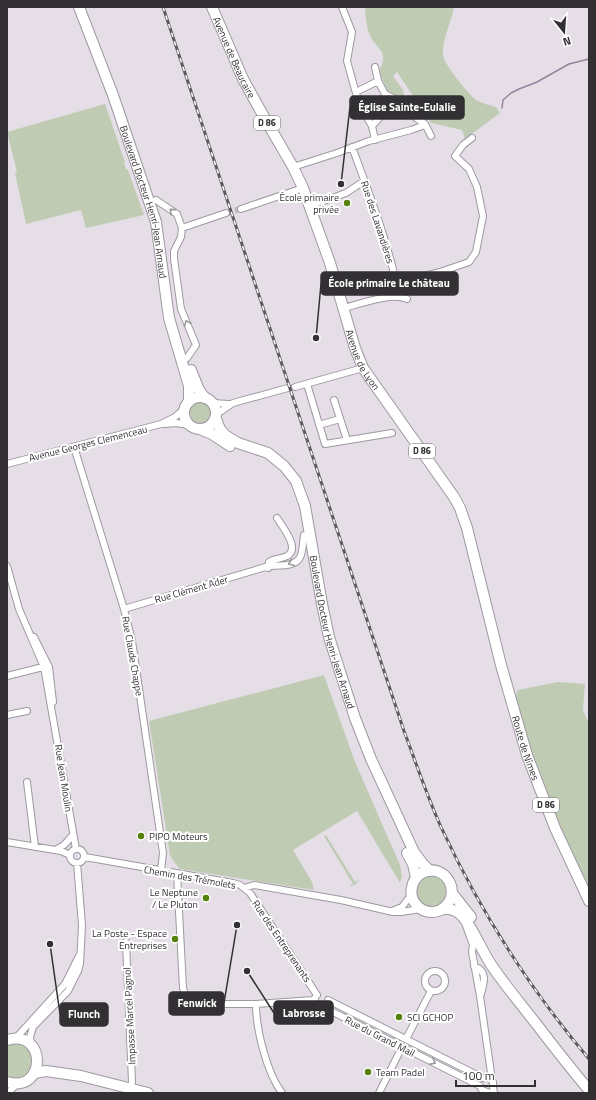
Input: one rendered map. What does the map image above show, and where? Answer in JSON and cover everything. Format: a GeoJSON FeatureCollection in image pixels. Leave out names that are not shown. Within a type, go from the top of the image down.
{"type":"FeatureCollection","features":[{"type":"Feature","properties":{"kind":"main road","name":"Boulevard Docteur Henri-Jean Arnaud"},"geometry":{"type":"LineString","coordinates":[[79,7],[113,95],[156,222],[169,318],[189,386],[186,405]]}},
{"type":"Feature","properties":{"kind":"main road","name":"Boulevard Docteur Henri-Jean Arnaud"},"geometry":{"type":"LineString","coordinates":[[85,7],[118,93],[156,200],[165,240],[176,317],[196,386],[209,401]]}},
{"type":"Feature","properties":{"kind":"main road","name":"Avenue de Beaucaire"},"geometry":{"type":"LineString","coordinates":[[212,7],[243,79],[293,167],[303,190]]}},
{"type":"Feature","properties":{"kind":"main road","name":"Avenue de Lyon"},"geometry":{"type":"LineString","coordinates":[[303,190],[330,263],[355,348],[363,368],[454,496],[460,508],[467,528],[501,665],[513,705]]}},
{"type":"Feature","properties":{"kind":"main road"},"geometry":{"type":"LineString","coordinates":[[196,397],[209,401],[216,416],[210,426],[202,430],[197,430],[189,425],[184,416],[186,405],[196,397]]}},
{"type":"Feature","properties":{"kind":"main road","name":"Boulevard Docteur Henri-Jean Arnaud"},"geometry":{"type":"LineString","coordinates":[[216,416],[220,429],[225,436],[238,443],[268,454],[284,466],[296,481],[305,506],[329,636],[355,718],[371,759],[414,852],[430,871]]}},
{"type":"Feature","properties":{"kind":"main road","name":"Boulevard Docteur Henri-Jean Arnaud"},"geometry":{"type":"LineString","coordinates":[[202,430],[212,434],[232,447],[264,459],[279,469],[290,484],[296,499],[304,535],[318,620],[326,649],[362,754],[413,864],[416,878]]}},
{"type":"Feature","properties":{"kind":"main road","name":"Route de Nîmes"},"geometry":{"type":"LineString","coordinates":[[513,705],[527,755],[555,828],[589,900]]}},
{"type":"Feature","properties":{"kind":"main road"},"geometry":{"type":"LineString","coordinates":[[442,909],[449,903],[452,893],[452,888],[448,879],[440,873],[430,871],[422,873],[416,878],[411,888],[411,895],[414,902],[421,909],[431,912],[448,909],[456,911],[464,918],[495,970],[516,999],[589,1090]]}},
{"type":"Feature","properties":{"kind":"main road"},"geometry":{"type":"LineString","coordinates":[[452,893],[465,911],[472,917],[501,968],[589,1080]]}},
{"type":"Feature","properties":{"kind":"main road"},"geometry":{"type":"LineString","coordinates":[[11,1039],[25,1041],[31,1045],[36,1051],[38,1059],[34,1073],[25,1082],[12,1083]]}},
{"type":"Feature","properties":{"kind":"main road"},"geometry":{"type":"LineString","coordinates":[[38,1059],[48,1066],[148,1093]]}},
{"type":"Feature","properties":{"kind":"main road"},"geometry":{"type":"LineString","coordinates":[[34,1073],[46,1071],[81,1076]]}},
{"type":"Feature","properties":{"kind":"street"},"geometry":{"type":"LineString","coordinates":[[342,7],[352,32],[347,61],[359,104],[372,126],[375,140]]}},
{"type":"Feature","properties":{"kind":"street"},"geometry":{"type":"LineString","coordinates":[[375,67],[378,81],[385,94],[405,104],[423,124],[431,136]]}},
{"type":"Feature","properties":{"kind":"street"},"geometry":{"type":"LineString","coordinates":[[356,92],[378,81]]}},
{"type":"Feature","properties":{"kind":"street"},"geometry":{"type":"LineString","coordinates":[[372,126],[381,116],[380,100],[387,95]]}},
{"type":"Feature","properties":{"kind":"street"},"geometry":{"type":"LineString","coordinates":[[293,167],[352,147],[410,130],[422,126],[423,124]]}},
{"type":"Feature","properties":{"kind":"street"},"geometry":{"type":"LineString","coordinates":[[397,283],[462,265],[469,262],[476,252],[483,216],[478,186],[469,169],[455,156],[463,144],[472,138]]}},
{"type":"Feature","properties":{"kind":"street","name":"Rue des Lavandières"},"geometry":{"type":"LineString","coordinates":[[352,147],[388,250],[397,283],[399,297]]}},
{"type":"Feature","properties":{"kind":"street"},"geometry":{"type":"LineString","coordinates":[[309,206],[346,193],[364,181]]}},
{"type":"Feature","properties":{"kind":"street"},"geometry":{"type":"LineString","coordinates":[[241,209],[303,190]]}},
{"type":"Feature","properties":{"kind":"street"},"geometry":{"type":"LineString","coordinates":[[156,200],[177,214],[182,228],[182,237],[176,246],[174,255],[181,309],[196,345],[187,358]]}},
{"type":"Feature","properties":{"kind":"street"},"geometry":{"type":"LineString","coordinates":[[182,228],[226,214]]}},
{"type":"Feature","properties":{"kind":"street"},"geometry":{"type":"LineString","coordinates":[[344,308],[394,296],[403,297],[406,299]]}},
{"type":"Feature","properties":{"kind":"street"},"geometry":{"type":"LineString","coordinates":[[295,387],[363,368]]}},
{"type":"Feature","properties":{"kind":"street"},"geometry":{"type":"LineString","coordinates":[[307,384],[325,444],[392,433]]}},
{"type":"Feature","properties":{"kind":"street"},"geometry":{"type":"LineString","coordinates":[[209,401],[223,404],[233,403],[288,388]]}},
{"type":"Feature","properties":{"kind":"street"},"geometry":{"type":"LineString","coordinates":[[334,400],[346,437]]}},
{"type":"Feature","properties":{"kind":"street"},"geometry":{"type":"LineString","coordinates":[[216,416],[233,403]]}},
{"type":"Feature","properties":{"kind":"street","name":"Avenue Georges Clemenceau"},"geometry":{"type":"LineString","coordinates":[[161,424],[175,417],[186,405]]}},
{"type":"Feature","properties":{"kind":"street"},"geometry":{"type":"LineString","coordinates":[[319,425],[340,418]]}},
{"type":"Feature","properties":{"kind":"street","name":"Avenue Georges Clemenceau"},"geometry":{"type":"LineString","coordinates":[[7,462],[74,447],[161,424],[176,423],[189,425]]}},
{"type":"Feature","properties":{"kind":"street","name":"Rue Claude Chappe"},"geometry":{"type":"LineString","coordinates":[[74,447],[124,609],[132,641],[163,853],[162,871]]}},
{"type":"Feature","properties":{"kind":"street"},"geometry":{"type":"LineString","coordinates":[[269,566],[269,562],[288,556],[293,547],[277,518]]}},
{"type":"Feature","properties":{"kind":"street","name":"Rue Clément Ader"},"geometry":{"type":"LineString","coordinates":[[124,609],[258,570],[266,571],[269,566],[284,566],[298,560],[302,555],[304,535]]}},
{"type":"Feature","properties":{"kind":"street","name":"Rue Jean Moulin"},"geometry":{"type":"LineString","coordinates":[[7,566],[16,599],[25,623],[38,644],[51,678],[54,721],[76,849]]}},
{"type":"Feature","properties":{"kind":"street"},"geometry":{"type":"LineString","coordinates":[[7,668],[8,675],[46,666]]}},
{"type":"Feature","properties":{"kind":"street"},"geometry":{"type":"LineString","coordinates":[[7,715],[27,711]]}},
{"type":"Feature","properties":{"kind":"street"},"geometry":{"type":"LineString","coordinates":[[27,782],[35,847]]}},
{"type":"Feature","properties":{"kind":"street"},"geometry":{"type":"LineString","coordinates":[[54,850],[64,845],[73,835]]}},
{"type":"Feature","properties":{"kind":"street"},"geometry":{"type":"LineString","coordinates":[[7,842],[70,854]]}},
{"type":"Feature","properties":{"kind":"street"},"geometry":{"type":"LineString","coordinates":[[70,854],[76,849],[82,851],[85,857],[82,862],[77,864]]}},
{"type":"Feature","properties":{"kind":"street"},"geometry":{"type":"LineString","coordinates":[[70,854],[71,860],[77,864]]}},
{"type":"Feature","properties":{"kind":"street","name":"Chemin des Trémolets"},"geometry":{"type":"LineString","coordinates":[[85,857],[233,883],[244,888],[254,885],[268,887],[341,900],[389,911],[402,912],[421,909]]}},
{"type":"Feature","properties":{"kind":"street"},"geometry":{"type":"LineString","coordinates":[[31,1045],[30,1036],[34,1027],[68,991],[80,964],[82,925],[77,864]]}},
{"type":"Feature","properties":{"kind":"street"},"geometry":{"type":"LineString","coordinates":[[178,873],[182,988],[186,1000],[193,1004],[256,1004],[316,998],[323,994],[326,995],[328,1000],[323,1007],[316,1005],[316,998]]}},
{"type":"Feature","properties":{"kind":"street","name":"Rue des Entreprenants"},"geometry":{"type":"LineString","coordinates":[[244,888],[250,893],[316,998]]}},
{"type":"Feature","properties":{"kind":"street"},"geometry":{"type":"LineString","coordinates":[[389,911],[402,907],[411,895]]}},
{"type":"Feature","properties":{"kind":"street"},"geometry":{"type":"LineString","coordinates":[[464,918],[465,926],[472,945],[474,966],[480,996],[490,1066],[492,1080],[491,1091],[482,1090],[480,1082],[484,1078],[490,1066]]}},
{"type":"Feature","properties":{"kind":"street","name":"Impasse Marcel Pagnol"},"geometry":{"type":"LineString","coordinates":[[126,942],[132,1082],[130,1089]]}},
{"type":"Feature","properties":{"kind":"street"},"geometry":{"type":"LineString","coordinates":[[11,1039],[65,984],[80,953]]}},
{"type":"Feature","properties":{"kind":"street"},"geometry":{"type":"LineString","coordinates":[[379,1093],[402,1046],[400,1041],[402,1039],[406,1039],[431,991]]}},
{"type":"Feature","properties":{"kind":"street","name":"Rue du Grand Mail"},"geometry":{"type":"LineString","coordinates":[[328,1000],[484,1078]]}},
{"type":"Feature","properties":{"kind":"street"},"geometry":{"type":"LineString","coordinates":[[256,1004],[258,1026],[266,1059],[282,1093]]}},
{"type":"Feature","properties":{"kind":"street","name":"Rue du Grand Mail"},"geometry":{"type":"LineString","coordinates":[[323,1007],[480,1086]]}},
{"type":"Feature","properties":{"kind":"street"},"geometry":{"type":"LineString","coordinates":[[484,1078],[488,1077],[492,1080]]}},
{"type":"Feature","properties":{"kind":"street"},"geometry":{"type":"LineString","coordinates":[[8,1093],[12,1083]]}},
{"type":"Feature","properties":{"kind":"green space"},"geometry":{"type":"Polygon","coordinates":[[[365,7],[454,7],[445,37],[443,49],[444,59],[458,80],[474,98],[480,102],[496,107],[500,113],[465,139],[462,130],[431,123],[397,72],[393,76],[403,90],[405,101],[388,92],[379,71],[382,64],[383,54],[373,41],[369,32],[366,21],[365,7]]]}},
{"type":"Feature","properties":{"kind":"green space"},"geometry":{"type":"Polygon","coordinates":[[[105,104],[125,162],[126,169],[128,170],[144,215],[86,228],[81,210],[26,224],[15,173],[17,172],[7,132],[105,104]]]}},
{"type":"Feature","properties":{"kind":"green space"},"geometry":{"type":"Polygon","coordinates":[[[199,401],[207,403],[211,407],[212,413],[208,422],[203,425],[197,424],[190,420],[192,419],[190,412],[188,412],[192,405],[199,401]]]}},
{"type":"Feature","properties":{"kind":"green space"},"geometry":{"type":"Polygon","coordinates":[[[324,675],[355,762],[400,865],[402,876],[400,883],[357,811],[293,850],[312,882],[314,890],[180,869],[170,855],[149,721],[324,675]]]}},
{"type":"Feature","properties":{"kind":"green space"},"geometry":{"type":"Polygon","coordinates":[[[558,682],[585,684],[583,710],[589,724],[589,901],[555,828],[513,705],[518,690],[558,682]]]}},
{"type":"Feature","properties":{"kind":"green space"},"geometry":{"type":"Polygon","coordinates":[[[326,835],[355,882],[359,880],[352,886],[349,886],[353,884],[324,836],[326,835]]]}},
{"type":"Feature","properties":{"kind":"green space"},"geometry":{"type":"Polygon","coordinates":[[[432,876],[441,879],[445,883],[448,892],[445,901],[441,905],[432,908],[423,905],[419,901],[416,892],[419,883],[423,879],[432,876]]]}},
{"type":"Feature","properties":{"kind":"green space"},"geometry":{"type":"Polygon","coordinates":[[[7,1044],[23,1044],[31,1051],[33,1065],[27,1075],[21,1078],[7,1078],[7,1044]]]}},
{"type":"Feature","properties":{"kind":"waterway"},"geometry":{"type":"LineString","coordinates":[[502,108],[503,100],[511,93],[537,82],[569,64],[589,59]]}},
{"type":"Feature","properties":{"kind":"tunnel"},"geometry":{"type":"LineString","coordinates":[[226,213],[241,209]]}},
{"type":"Feature","properties":{"kind":"railway"},"geometry":{"type":"LineString","coordinates":[[163,7],[404,731],[431,803],[456,858],[489,919],[526,977],[589,1059]]}},
{"type":"Feature","properties":{"kind":"place","name":"Église Sainte-Eulalie"},"geometry":{"type":"Point","coordinates":[341,184]}},
{"type":"Feature","properties":{"kind":"place","name":"École primaire privée"},"geometry":{"type":"Point","coordinates":[347,203]}},
{"type":"Feature","properties":{"kind":"place","name":"École primaire Le château"},"geometry":{"type":"Point","coordinates":[316,338]}},
{"type":"Feature","properties":{"kind":"place","name":"PIPO Moteurs"},"geometry":{"type":"Point","coordinates":[141,836]}},
{"type":"Feature","properties":{"kind":"place","name":"Le Neptune / Le Pluton"},"geometry":{"type":"Point","coordinates":[206,898]}},
{"type":"Feature","properties":{"kind":"place","name":"Fenwick"},"geometry":{"type":"Point","coordinates":[237,925]}},
{"type":"Feature","properties":{"kind":"place","name":"La Poste - Espace Entreprises"},"geometry":{"type":"Point","coordinates":[175,939]}},
{"type":"Feature","properties":{"kind":"place","name":"Flunch"},"geometry":{"type":"Point","coordinates":[50,944]}},
{"type":"Feature","properties":{"kind":"place","name":"Labrosse"},"geometry":{"type":"Point","coordinates":[247,971]}},
{"type":"Feature","properties":{"kind":"place","name":"SCI GCHOP"},"geometry":{"type":"Point","coordinates":[399,1017]}},
{"type":"Feature","properties":{"kind":"place","name":"Team Padel"},"geometry":{"type":"Point","coordinates":[368,1072]}}]}
